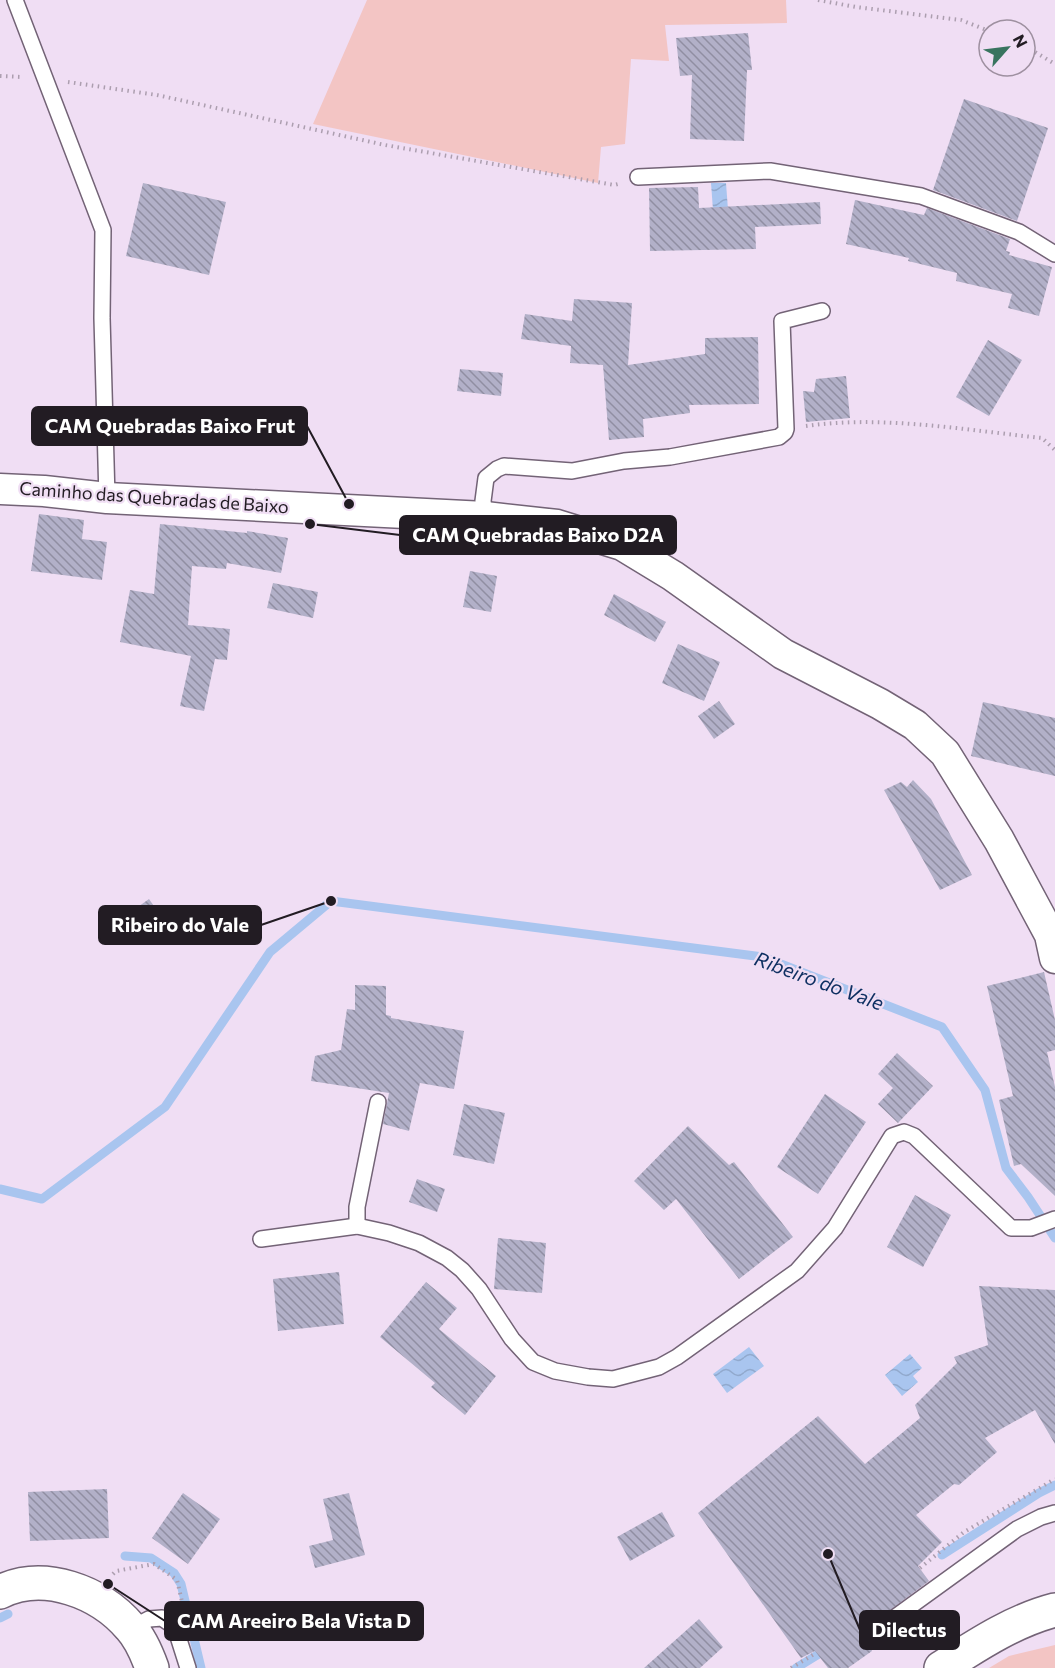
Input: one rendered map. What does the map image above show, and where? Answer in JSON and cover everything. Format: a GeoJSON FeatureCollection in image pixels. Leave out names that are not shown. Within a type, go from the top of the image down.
{"type":"FeatureCollection","features":[{"type":"Feature","properties":{"kind":"street","name":"Caminho das Quebradas de Baixo"},"geometry":{"type":"LineString","coordinates":[[0,489],[107,498],[485,517],[557,525],[622,545],[674,576],[783,654],[880,704],[915,725],[945,753],[999,840],[1050,934],[1055,958]]}},
{"type":"Feature","properties":{"kind":"street"},"geometry":{"type":"LineString","coordinates":[[0,1592],[27,1584],[49,1584],[87,1594],[113,1610],[132,1628],[152,1668]]}},
{"type":"Feature","properties":{"kind":"street"},"geometry":{"type":"LineString","coordinates":[[941,1668],[993,1635],[1033,1616],[1055,1610]]}},
{"type":"Feature","properties":{"kind":"lane"},"geometry":{"type":"LineString","coordinates":[[15,0],[103,230],[102,318],[107,498]]}},
{"type":"Feature","properties":{"kind":"lane"},"geometry":{"type":"LineString","coordinates":[[638,177],[770,171],[921,196],[1019,232],[1055,254]]}},
{"type":"Feature","properties":{"kind":"lane"},"geometry":{"type":"LineString","coordinates":[[485,517],[483,501],[486,478],[504,466],[572,471],[624,461],[670,457],[778,437],[786,429],[782,321],[822,311]]}},
{"type":"Feature","properties":{"kind":"lane"},"geometry":{"type":"LineString","coordinates":[[357,1226],[357,1207],[378,1102]]}},
{"type":"Feature","properties":{"kind":"lane"},"geometry":{"type":"LineString","coordinates":[[261,1239],[357,1226],[419,1243],[447,1258],[462,1270],[479,1289],[512,1339],[533,1362],[555,1371],[613,1379],[659,1367],[677,1357],[796,1271],[835,1228],[892,1136],[904,1132],[914,1136],[1011,1228],[1031,1228],[1055,1219]]}},
{"type":"Feature","properties":{"kind":"lane"},"geometry":{"type":"LineString","coordinates":[[884,1626],[1017,1529],[1055,1513]]}},
{"type":"Feature","properties":{"kind":"lane"},"geometry":{"type":"LineString","coordinates":[[132,1628],[149,1619],[162,1618],[175,1626],[188,1668]]}},
{"type":"Feature","properties":{"kind":"path"},"geometry":{"type":"LineString","coordinates":[[818,0],[961,20],[977,26]]}},
{"type":"Feature","properties":{"kind":"path"},"geometry":{"type":"LineString","coordinates":[[1037,53],[1055,64]]}},
{"type":"Feature","properties":{"kind":"path"},"geometry":{"type":"LineString","coordinates":[[0,76],[45,79],[157,95],[385,145],[614,185],[638,177]]}},
{"type":"Feature","properties":{"kind":"path"},"geometry":{"type":"LineString","coordinates":[[786,429],[855,422],[920,425],[1042,438],[1055,450]]}},
{"type":"Feature","properties":{"kind":"path"},"geometry":{"type":"LineString","coordinates":[[920,1568],[964,1532],[1055,1479]]}},
{"type":"Feature","properties":{"kind":"path"},"geometry":{"type":"LineString","coordinates":[[791,1668],[816,1653]]}},
{"type":"Feature","properties":{"kind":"shaded area"},"geometry":{"type":"Polygon","coordinates":[[[367,0],[786,0],[787,23],[665,25],[669,61],[631,59],[625,144],[601,147],[598,183],[313,124],[367,0]]]}},
{"type":"Feature","properties":{"kind":"shaded area"},"geometry":{"type":"Polygon","coordinates":[[[1055,1645],[1055,1668],[989,1668],[1009,1656],[1055,1645]]]}},
{"type":"Feature","properties":{"kind":"water"},"geometry":{"type":"Polygon","coordinates":[[[711,183],[726,183],[729,223],[714,224],[711,183]]]}},
{"type":"Feature","properties":{"kind":"water"},"geometry":{"type":"Polygon","coordinates":[[[749,1347],[764,1366],[727,1393],[713,1374],[749,1347]]]}},
{"type":"Feature","properties":{"kind":"water"},"geometry":{"type":"Polygon","coordinates":[[[910,1354],[922,1368],[913,1376],[918,1382],[902,1396],[885,1375],[910,1354]]]}},
{"type":"Feature","properties":{"kind":"building"},"geometry":{"type":"Polygon","coordinates":[[[748,33],[752,70],[747,70],[744,141],[690,139],[692,75],[680,76],[676,38],[748,33]]]}},
{"type":"Feature","properties":{"kind":"building"},"geometry":{"type":"Polygon","coordinates":[[[964,99],[1048,128],[1017,221],[933,190],[964,99]]]}},
{"type":"Feature","properties":{"kind":"building"},"geometry":{"type":"Polygon","coordinates":[[[143,183],[226,202],[209,275],[126,256],[143,183]]]}},
{"type":"Feature","properties":{"kind":"building"},"geometry":{"type":"Polygon","coordinates":[[[698,187],[699,208],[820,202],[821,224],[755,227],[756,249],[650,251],[649,188],[698,187]]]}},
{"type":"Feature","properties":{"kind":"building"},"geometry":{"type":"Polygon","coordinates":[[[855,200],[924,215],[927,208],[1010,239],[1006,251],[1010,252],[1009,255],[1052,267],[1039,316],[1008,308],[1012,294],[956,281],[957,273],[908,261],[909,258],[846,244],[855,200]]]}},
{"type":"Feature","properties":{"kind":"building"},"geometry":{"type":"Polygon","coordinates":[[[574,299],[632,303],[628,365],[705,354],[705,338],[758,337],[759,404],[689,405],[690,413],[643,419],[644,437],[609,440],[603,365],[570,363],[571,346],[521,339],[525,314],[572,321],[574,299]]]}},
{"type":"Feature","properties":{"kind":"building"},"geometry":{"type":"Polygon","coordinates":[[[988,340],[1022,360],[989,416],[956,397],[988,340]]]}},
{"type":"Feature","properties":{"kind":"building"},"geometry":{"type":"Polygon","coordinates":[[[460,369],[503,373],[501,396],[457,391],[460,369]]]}},
{"type":"Feature","properties":{"kind":"building"},"geometry":{"type":"Polygon","coordinates":[[[846,376],[850,418],[806,422],[803,391],[814,392],[816,379],[846,376]]]}},
{"type":"Feature","properties":{"kind":"building"},"geometry":{"type":"Polygon","coordinates":[[[39,514],[84,520],[82,539],[107,542],[102,580],[31,571],[39,514]]]}},
{"type":"Feature","properties":{"kind":"building"},"geometry":{"type":"Polygon","coordinates":[[[160,524],[247,533],[247,531],[288,538],[281,573],[227,563],[226,569],[192,566],[188,625],[230,629],[227,660],[215,659],[204,711],[180,706],[191,656],[120,642],[130,590],[154,594],[160,524]]]}},
{"type":"Feature","properties":{"kind":"building"},"geometry":{"type":"Polygon","coordinates":[[[470,571],[497,576],[491,612],[463,607],[470,571]]]}},
{"type":"Feature","properties":{"kind":"building"},"geometry":{"type":"Polygon","coordinates":[[[273,583],[318,592],[313,618],[267,608],[273,583]]]}},
{"type":"Feature","properties":{"kind":"building"},"geometry":{"type":"Polygon","coordinates":[[[614,594],[666,622],[655,642],[604,615],[614,594]]]}},
{"type":"Feature","properties":{"kind":"building"},"geometry":{"type":"Polygon","coordinates":[[[678,644],[720,662],[704,701],[662,683],[678,644]]]}},
{"type":"Feature","properties":{"kind":"building"},"geometry":{"type":"Polygon","coordinates":[[[719,701],[735,724],[714,739],[698,716],[719,701]]]}},
{"type":"Feature","properties":{"kind":"building"},"geometry":{"type":"Polygon","coordinates":[[[983,702],[1055,718],[1055,776],[971,756],[983,702]]]}},
{"type":"Feature","properties":{"kind":"building"},"geometry":{"type":"Polygon","coordinates":[[[913,780],[931,799],[972,875],[940,890],[884,790],[901,782],[907,787],[913,780]]]}},
{"type":"Feature","properties":{"kind":"building"},"geometry":{"type":"Polygon","coordinates":[[[149,899],[165,922],[138,942],[121,919],[149,899]]]}},
{"type":"Feature","properties":{"kind":"building"},"geometry":{"type":"Polygon","coordinates":[[[1044,972],[1055,1020],[1055,1050],[1047,1052],[1055,1087],[1055,1196],[1021,1164],[1014,1166],[999,1100],[1013,1096],[987,986],[1044,972]]]}},
{"type":"Feature","properties":{"kind":"building"},"geometry":{"type":"Polygon","coordinates":[[[355,985],[386,986],[386,1015],[391,1018],[464,1031],[454,1089],[420,1083],[409,1131],[383,1124],[389,1093],[311,1081],[315,1056],[341,1050],[347,1009],[355,1010],[355,985]]]}},
{"type":"Feature","properties":{"kind":"building"},"geometry":{"type":"Polygon","coordinates":[[[897,1053],[933,1086],[898,1123],[878,1104],[893,1088],[878,1074],[897,1053]]]}},
{"type":"Feature","properties":{"kind":"building"},"geometry":{"type":"Polygon","coordinates":[[[825,1094],[866,1122],[818,1194],[777,1167],[825,1094]]]}},
{"type":"Feature","properties":{"kind":"building"},"geometry":{"type":"Polygon","coordinates":[[[464,1104],[505,1113],[494,1164],[453,1155],[464,1104]]]}},
{"type":"Feature","properties":{"kind":"building"},"geometry":{"type":"Polygon","coordinates":[[[688,1126],[729,1165],[734,1162],[793,1237],[739,1279],[676,1199],[664,1210],[634,1181],[688,1126]]]}},
{"type":"Feature","properties":{"kind":"building"},"geometry":{"type":"Polygon","coordinates":[[[417,1179],[445,1189],[437,1212],[409,1202],[417,1179]]]}},
{"type":"Feature","properties":{"kind":"building"},"geometry":{"type":"Polygon","coordinates":[[[915,1195],[951,1215],[923,1267],[887,1247],[915,1195]]]}},
{"type":"Feature","properties":{"kind":"building"},"geometry":{"type":"Polygon","coordinates":[[[498,1238],[546,1243],[542,1293],[494,1289],[498,1238]]]}},
{"type":"Feature","properties":{"kind":"building"},"geometry":{"type":"Polygon","coordinates":[[[339,1272],[344,1324],[278,1331],[273,1279],[339,1272]]]}},
{"type":"Feature","properties":{"kind":"building"},"geometry":{"type":"Polygon","coordinates":[[[426,1282],[457,1308],[439,1329],[496,1376],[465,1415],[431,1387],[435,1383],[380,1337],[426,1282]]]}},
{"type":"Feature","properties":{"kind":"building"},"geometry":{"type":"Polygon","coordinates":[[[979,1286],[1055,1290],[1055,1444],[1035,1410],[985,1438],[997,1452],[959,1485],[954,1484],[916,1515],[942,1542],[918,1566],[929,1581],[874,1622],[874,1628],[866,1634],[872,1651],[848,1668],[828,1668],[815,1651],[801,1658],[698,1513],[818,1416],[865,1464],[920,1418],[915,1405],[957,1363],[954,1357],[988,1345],[979,1286]]]}},
{"type":"Feature","properties":{"kind":"building"},"geometry":{"type":"Polygon","coordinates":[[[107,1489],[109,1538],[30,1541],[28,1492],[107,1489]]]}},
{"type":"Feature","properties":{"kind":"building"},"geometry":{"type":"Polygon","coordinates":[[[183,1493],[220,1519],[188,1564],[152,1538],[183,1493]]]}},
{"type":"Feature","properties":{"kind":"building"},"geometry":{"type":"Polygon","coordinates":[[[349,1493],[365,1555],[315,1568],[309,1546],[333,1540],[323,1499],[349,1493]]]}},
{"type":"Feature","properties":{"kind":"building"},"geometry":{"type":"Polygon","coordinates":[[[662,1512],[675,1536],[630,1561],[617,1537],[662,1512]]]}},
{"type":"Feature","properties":{"kind":"building"},"geometry":{"type":"Polygon","coordinates":[[[699,1619],[723,1647],[700,1668],[644,1668],[699,1619]]]}},
{"type":"Feature","properties":{"kind":"waterway","name":"Ribeiro do Vale"},"geometry":{"type":"LineString","coordinates":[[0,1189],[42,1199],[165,1107],[270,952],[331,901],[763,957],[942,1027],[985,1090],[1006,1168],[1055,1238]]}},
{"type":"Feature","properties":{"kind":"waterway"},"geometry":{"type":"LineString","coordinates":[[942,1555],[1055,1485]]}},
{"type":"Feature","properties":{"kind":"waterway"},"geometry":{"type":"LineString","coordinates":[[125,1556],[151,1558],[174,1573],[181,1584],[201,1668]]}},
{"type":"Feature","properties":{"kind":"waterway"},"geometry":{"type":"LineString","coordinates":[[0,1618],[8,1614]]}},
{"type":"Feature","properties":{"kind":"waterway"},"geometry":{"type":"LineString","coordinates":[[796,1668],[827,1649]]}},
{"type":"Feature","properties":{"kind":"place","name":"CAM Quebradas Baixo Frut"},"geometry":{"type":"Point","coordinates":[349,504]}},
{"type":"Feature","properties":{"kind":"place","name":"CAM Quebradas Baixo D2A"},"geometry":{"type":"Point","coordinates":[310,524]}},
{"type":"Feature","properties":{"kind":"place","name":"Ribeiro do Vale"},"geometry":{"type":"Point","coordinates":[331,901]}},
{"type":"Feature","properties":{"kind":"place","name":"Dilectus"},"geometry":{"type":"Point","coordinates":[828,1554]}},
{"type":"Feature","properties":{"kind":"place","name":"CAM Areeiro Bela Vista D"},"geometry":{"type":"Point","coordinates":[108,1584]}}]}
